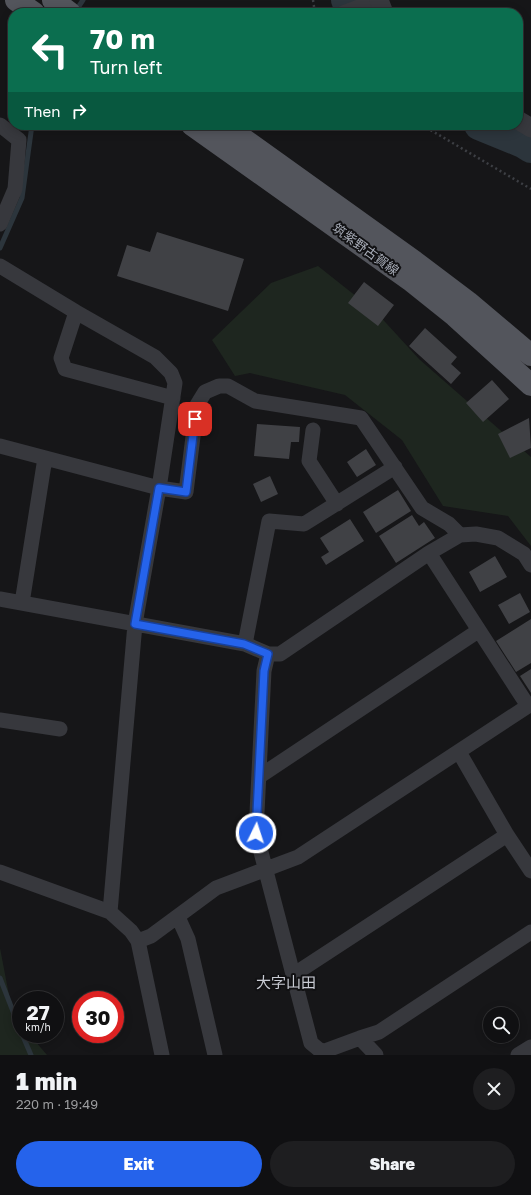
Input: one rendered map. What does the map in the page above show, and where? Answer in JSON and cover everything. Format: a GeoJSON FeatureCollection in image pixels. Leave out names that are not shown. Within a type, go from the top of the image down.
{"type":"FeatureCollection","features":[{"type":"Feature","properties":{"kind":"main road"},"geometry":{"type":"LineString","coordinates":[[16,0],[27,8]]}},
{"type":"Feature","properties":{"kind":"main road"},"geometry":{"type":"LineString","coordinates":[[53,0],[63,8]]}},
{"type":"Feature","properties":{"kind":"main road","name":"筑紫野古賀線"},"geometry":{"type":"LineString","coordinates":[[199,130],[410,280],[455,316],[531,385]]}},
{"type":"Feature","properties":{"kind":"main road","name":"筑紫野古賀線"},"geometry":{"type":"LineString","coordinates":[[231,130],[468,302],[531,355]]}},
{"type":"Feature","properties":{"kind":"street"},"geometry":{"type":"LineString","coordinates":[[357,8],[374,2]]}},
{"type":"Feature","properties":{"kind":"street"},"geometry":{"type":"LineString","coordinates":[[0,125],[19,140],[15,189],[0,224]]}},
{"type":"Feature","properties":{"kind":"street"},"geometry":{"type":"LineString","coordinates":[[0,266],[76,312],[156,356],[170,373],[175,383],[174,398],[135,624],[110,912]]}},
{"type":"Feature","properties":{"kind":"street"},"geometry":{"type":"LineString","coordinates":[[76,312],[61,358],[65,369],[174,398]]}},
{"type":"Feature","properties":{"kind":"street"},"geometry":{"type":"LineString","coordinates":[[0,446],[159,488],[186,492],[197,405],[205,392],[219,386],[228,386],[255,401],[361,418],[422,508],[449,524],[460,535]]}},
{"type":"Feature","properties":{"kind":"street"},"geometry":{"type":"LineString","coordinates":[[313,430],[309,462],[337,504]]}},
{"type":"Feature","properties":{"kind":"street"},"geometry":{"type":"LineString","coordinates":[[22,603],[45,458]]}},
{"type":"Feature","properties":{"kind":"street"},"geometry":{"type":"LineString","coordinates":[[244,644],[269,521],[304,524],[395,467]]}},
{"type":"Feature","properties":{"kind":"street"},"geometry":{"type":"LineString","coordinates":[[0,599],[244,644],[268,654],[280,654],[429,554],[460,535],[476,534],[498,538],[524,554],[531,565]]}},
{"type":"Feature","properties":{"kind":"street"},"geometry":{"type":"LineString","coordinates":[[138,941],[151,936],[216,888],[298,857],[529,708],[429,554]]}},
{"type":"Feature","properties":{"kind":"street"},"geometry":{"type":"LineString","coordinates":[[260,776],[478,631]]}},
{"type":"Feature","properties":{"kind":"street"},"geometry":{"type":"LineString","coordinates":[[268,654],[264,671],[256,833],[311,1043],[322,1052],[379,1032],[531,932]]}},
{"type":"Feature","properties":{"kind":"street"},"geometry":{"type":"LineString","coordinates":[[0,720],[60,729]]}},
{"type":"Feature","properties":{"kind":"street"},"geometry":{"type":"LineString","coordinates":[[460,752],[507,835],[531,871]]}},
{"type":"Feature","properties":{"kind":"street"},"geometry":{"type":"LineString","coordinates":[[293,975],[507,835]]}},
{"type":"Feature","properties":{"kind":"street"},"geometry":{"type":"LineString","coordinates":[[0,872],[110,912],[131,931],[138,941],[162,1055]]}},
{"type":"Feature","properties":{"kind":"street"},"geometry":{"type":"LineString","coordinates":[[178,917],[188,939],[215,1055]]}},
{"type":"Feature","properties":{"kind":"street"},"geometry":{"type":"LineString","coordinates":[[360,1038],[376,1055]]}},
{"type":"Feature","properties":{"kind":"street"},"geometry":{"type":"LineString","coordinates":[[518,1055],[531,1047]]}},
{"type":"Feature","properties":{"kind":"path"},"geometry":{"type":"LineString","coordinates":[[431,130],[531,189]]}},
{"type":"Feature","properties":{"kind":"shaded area"},"geometry":{"type":"Polygon","coordinates":[[[318,266],[376,312],[419,359],[531,457],[531,546],[508,516],[443,506],[402,440],[345,395],[250,373],[235,376],[212,340],[271,283],[318,266]]]}},
{"type":"Feature","properties":{"kind":"shaded area"},"geometry":{"type":"Polygon","coordinates":[[[0,948],[12,1011],[12,1043],[37,1043],[47,1055],[0,1055],[0,948]]]}},
{"type":"Feature","properties":{"kind":"building"},"geometry":{"type":"Polygon","coordinates":[[[157,232],[244,259],[228,311],[117,276],[127,245],[150,252],[157,232]]]}},
{"type":"Feature","properties":{"kind":"building"},"geometry":{"type":"Polygon","coordinates":[[[364,282],[394,305],[378,326],[348,303],[364,282]]]}},
{"type":"Feature","properties":{"kind":"building"},"geometry":{"type":"Polygon","coordinates":[[[425,328],[457,357],[451,364],[461,373],[451,384],[409,346],[425,328]]]}},
{"type":"Feature","properties":{"kind":"building"},"geometry":{"type":"Polygon","coordinates":[[[492,380],[509,399],[483,422],[466,403],[492,380]]]}},
{"type":"Feature","properties":{"kind":"building"},"geometry":{"type":"Polygon","coordinates":[[[529,418],[531,448],[510,458],[498,434],[529,418]]]}},
{"type":"Feature","properties":{"kind":"building"},"geometry":{"type":"Polygon","coordinates":[[[257,424],[300,427],[299,442],[291,442],[289,459],[254,456],[257,424]]]}},
{"type":"Feature","properties":{"kind":"building"},"geometry":{"type":"Polygon","coordinates":[[[366,449],[376,465],[357,477],[347,462],[366,449]]]}},
{"type":"Feature","properties":{"kind":"building"},"geometry":{"type":"Polygon","coordinates":[[[270,476],[278,494],[261,502],[253,484],[270,476]]]}},
{"type":"Feature","properties":{"kind":"building"},"geometry":{"type":"Polygon","coordinates":[[[398,490],[411,511],[376,533],[363,512],[398,490]]]}},
{"type":"Feature","properties":{"kind":"building"},"geometry":{"type":"Polygon","coordinates":[[[412,515],[419,526],[424,522],[435,538],[396,563],[379,536],[412,515]]]}},
{"type":"Feature","properties":{"kind":"building"},"geometry":{"type":"Polygon","coordinates":[[[350,519],[364,541],[326,565],[321,557],[329,552],[320,538],[350,519]]]}},
{"type":"Feature","properties":{"kind":"building"},"geometry":{"type":"Polygon","coordinates":[[[495,556],[507,577],[480,592],[469,572],[495,556]]]}},
{"type":"Feature","properties":{"kind":"building"},"geometry":{"type":"Polygon","coordinates":[[[520,593],[530,612],[509,624],[498,605],[520,593]]]}},
{"type":"Feature","properties":{"kind":"building"},"geometry":{"type":"Polygon","coordinates":[[[531,619],[531,663],[516,672],[496,641],[531,619]]]}},
{"type":"Feature","properties":{"kind":"building"},"geometry":{"type":"Polygon","coordinates":[[[531,669],[531,693],[520,676],[531,669]]]}},
{"type":"Feature","properties":{"kind":"waterway"},"geometry":{"type":"LineString","coordinates":[[78,8],[83,0]]}},
{"type":"Feature","properties":{"kind":"waterway"},"geometry":{"type":"LineString","coordinates":[[346,0],[350,8]]}},
{"type":"Feature","properties":{"kind":"waterway"},"geometry":{"type":"LineString","coordinates":[[0,248],[22,198],[31,130]]}},
{"type":"Feature","properties":{"kind":"waterway"},"geometry":{"type":"LineString","coordinates":[[491,130],[523,143],[531,148]]}},
{"type":"Feature","properties":{"kind":"waterway"},"geometry":{"type":"LineString","coordinates":[[0,978],[12,1009]]}},
{"type":"Feature","properties":{"kind":"waterway"},"geometry":{"type":"LineString","coordinates":[[26,1043],[31,1055]]}},
{"type":"Feature","properties":{"kind":"district","name":"大字山田"},"geometry":{"type":"Point","coordinates":[286,982]}},
{"type":"Feature","properties":{"kind":"route"},"geometry":{"type":"LineString","coordinates":[[195,419],[186,492],[159,488],[135,624],[244,644],[268,654],[264,671],[256,833]]}}]}
